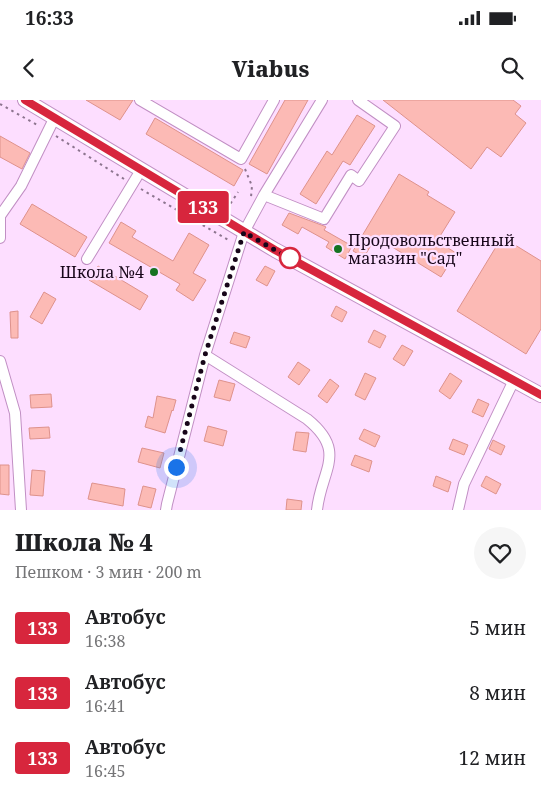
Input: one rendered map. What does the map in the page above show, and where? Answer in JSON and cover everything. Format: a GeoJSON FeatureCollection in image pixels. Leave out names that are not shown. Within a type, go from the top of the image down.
{"type":"FeatureCollection","features":[{"type":"Feature","properties":{"kind":"main road"},"geometry":{"type":"LineString","coordinates":[[25,100],[244,232],[541,395]]}},
{"type":"Feature","properties":{"kind":"street"},"geometry":{"type":"LineString","coordinates":[[140,100],[241,160],[274,100]]}},
{"type":"Feature","properties":{"kind":"street"},"geometry":{"type":"LineString","coordinates":[[166,510],[205,355],[244,232],[264,195],[322,100]]}},
{"type":"Feature","properties":{"kind":"street"},"geometry":{"type":"LineString","coordinates":[[264,195],[324,219],[351,175],[359,181],[395,126],[358,100]]}},
{"type":"Feature","properties":{"kind":"street"},"geometry":{"type":"LineString","coordinates":[[0,238],[0,216],[21,186],[55,117]]}},
{"type":"Feature","properties":{"kind":"street"},"geometry":{"type":"LineString","coordinates":[[88,259],[141,170]]}},
{"type":"Feature","properties":{"kind":"street"},"geometry":{"type":"LineString","coordinates":[[205,355],[307,419],[320,431],[328,446],[330,458],[317,510]]}},
{"type":"Feature","properties":{"kind":"street"},"geometry":{"type":"LineString","coordinates":[[0,361],[15,413],[21,510]]}},
{"type":"Feature","properties":{"kind":"street"},"geometry":{"type":"LineString","coordinates":[[458,510],[468,476],[514,380]]}},
{"type":"Feature","properties":{"kind":"path"},"geometry":{"type":"LineString","coordinates":[[0,104],[239,247]]}},
{"type":"Feature","properties":{"kind":"path"},"geometry":{"type":"LineString","coordinates":[[241,160],[252,186],[250,200]]}},
{"type":"Feature","properties":{"kind":"building"},"geometry":{"type":"Polygon","coordinates":[[[86,100],[133,100],[120,120],[86,100]]]}},
{"type":"Feature","properties":{"kind":"building"},"geometry":{"type":"Polygon","coordinates":[[[285,100],[308,100],[267,174],[249,164],[285,100]]]}},
{"type":"Feature","properties":{"kind":"building"},"geometry":{"type":"Polygon","coordinates":[[[383,100],[513,100],[521,106],[515,114],[526,123],[501,157],[487,147],[471,169],[383,100]]]}},
{"type":"Feature","properties":{"kind":"building"},"geometry":{"type":"Polygon","coordinates":[[[357,115],[375,126],[350,165],[343,161],[316,204],[300,194],[327,151],[332,155],[357,115]]]}},
{"type":"Feature","properties":{"kind":"building"},"geometry":{"type":"Polygon","coordinates":[[[155,118],[243,170],[234,186],[146,134],[155,118]]]}},
{"type":"Feature","properties":{"kind":"building"},"geometry":{"type":"Polygon","coordinates":[[[0,136],[30,153],[22,169],[0,157],[0,136]]]}},
{"type":"Feature","properties":{"kind":"building"},"geometry":{"type":"Polygon","coordinates":[[[399,174],[429,192],[427,195],[455,212],[437,241],[456,253],[441,277],[376,237],[364,257],[353,251],[399,174]]]}},
{"type":"Feature","properties":{"kind":"building"},"geometry":{"type":"Polygon","coordinates":[[[32,204],[87,237],[75,257],[20,224],[32,204]]]}},
{"type":"Feature","properties":{"kind":"building"},"geometry":{"type":"Polygon","coordinates":[[[289,213],[326,227],[324,230],[352,246],[345,259],[326,247],[329,242],[302,227],[298,234],[282,225],[289,213]]]}},
{"type":"Feature","properties":{"kind":"building"},"geometry":{"type":"Polygon","coordinates":[[[121,222],[136,231],[132,237],[173,261],[189,233],[209,245],[193,273],[206,280],[193,301],[176,290],[180,284],[109,243],[121,222]]]}},
{"type":"Feature","properties":{"kind":"building"},"geometry":{"type":"Polygon","coordinates":[[[502,237],[541,261],[541,329],[526,354],[457,311],[502,237]]]}},
{"type":"Feature","properties":{"kind":"building"},"geometry":{"type":"Polygon","coordinates":[[[98,266],[148,296],[140,310],[89,280],[98,266]]]}},
{"type":"Feature","properties":{"kind":"building"},"geometry":{"type":"Polygon","coordinates":[[[265,266],[275,271],[267,286],[256,280],[265,266]]]}},
{"type":"Feature","properties":{"kind":"building"},"geometry":{"type":"Polygon","coordinates":[[[44,292],[56,299],[42,324],[30,317],[44,292]]]}},
{"type":"Feature","properties":{"kind":"building"},"geometry":{"type":"Polygon","coordinates":[[[336,306],[347,312],[342,322],[331,316],[336,306]]]}},
{"type":"Feature","properties":{"kind":"building"},"geometry":{"type":"Polygon","coordinates":[[[18,311],[18,338],[11,338],[10,312],[18,311]]]}},
{"type":"Feature","properties":{"kind":"building"},"geometry":{"type":"Polygon","coordinates":[[[374,330],[386,336],[380,348],[368,342],[374,330]]]}},
{"type":"Feature","properties":{"kind":"building"},"geometry":{"type":"Polygon","coordinates":[[[234,332],[250,337],[246,348],[230,343],[234,332]]]}},
{"type":"Feature","properties":{"kind":"building"},"geometry":{"type":"Polygon","coordinates":[[[402,345],[413,351],[404,366],[393,359],[402,345]]]}},
{"type":"Feature","properties":{"kind":"building"},"geometry":{"type":"Polygon","coordinates":[[[298,362],[310,370],[299,385],[288,377],[298,362]]]}},
{"type":"Feature","properties":{"kind":"building"},"geometry":{"type":"Polygon","coordinates":[[[365,373],[376,378],[365,400],[355,395],[365,373]]]}},
{"type":"Feature","properties":{"kind":"building"},"geometry":{"type":"Polygon","coordinates":[[[450,373],[462,381],[450,399],[439,391],[450,373]]]}},
{"type":"Feature","properties":{"kind":"building"},"geometry":{"type":"Polygon","coordinates":[[[330,379],[339,386],[327,403],[318,396],[330,379]]]}},
{"type":"Feature","properties":{"kind":"building"},"geometry":{"type":"Polygon","coordinates":[[[219,380],[235,384],[230,401],[214,397],[219,380]]]}},
{"type":"Feature","properties":{"kind":"building"},"geometry":{"type":"Polygon","coordinates":[[[51,394],[52,407],[31,408],[30,395],[51,394]]]}},
{"type":"Feature","properties":{"kind":"building"},"geometry":{"type":"Polygon","coordinates":[[[157,396],[176,400],[165,433],[145,427],[148,416],[153,418],[157,396]]]}},
{"type":"Feature","properties":{"kind":"building"},"geometry":{"type":"Polygon","coordinates":[[[478,399],[489,404],[483,417],[472,412],[478,399]]]}},
{"type":"Feature","properties":{"kind":"building"},"geometry":{"type":"Polygon","coordinates":[[[208,426],[227,431],[223,446],[204,441],[208,426]]]}},
{"type":"Feature","properties":{"kind":"building"},"geometry":{"type":"Polygon","coordinates":[[[49,427],[50,438],[30,439],[29,428],[49,427]]]}},
{"type":"Feature","properties":{"kind":"building"},"geometry":{"type":"Polygon","coordinates":[[[364,429],[380,436],[375,447],[359,439],[364,429]]]}},
{"type":"Feature","properties":{"kind":"building"},"geometry":{"type":"Polygon","coordinates":[[[296,432],[309,433],[306,452],[293,450],[296,432]]]}},
{"type":"Feature","properties":{"kind":"building"},"geometry":{"type":"Polygon","coordinates":[[[453,439],[468,445],[464,455],[449,449],[453,439]]]}},
{"type":"Feature","properties":{"kind":"building"},"geometry":{"type":"Polygon","coordinates":[[[493,440],[505,446],[501,455],[489,449],[493,440]]]}},
{"type":"Feature","properties":{"kind":"building"},"geometry":{"type":"Polygon","coordinates":[[[142,448],[164,453],[160,468],[138,462],[142,448]]]}},
{"type":"Feature","properties":{"kind":"building"},"geometry":{"type":"Polygon","coordinates":[[[355,455],[372,461],[369,472],[351,465],[355,455]]]}},
{"type":"Feature","properties":{"kind":"building"},"geometry":{"type":"Polygon","coordinates":[[[0,465],[9,465],[9,495],[0,494],[0,465]]]}},
{"type":"Feature","properties":{"kind":"building"},"geometry":{"type":"Polygon","coordinates":[[[32,470],[45,471],[43,496],[30,495],[32,470]]]}},
{"type":"Feature","properties":{"kind":"building"},"geometry":{"type":"Polygon","coordinates":[[[436,476],[451,482],[448,492],[433,486],[436,476]]]}},
{"type":"Feature","properties":{"kind":"building"},"geometry":{"type":"Polygon","coordinates":[[[486,476],[501,484],[496,494],[481,486],[486,476]]]}},
{"type":"Feature","properties":{"kind":"building"},"geometry":{"type":"Polygon","coordinates":[[[92,483],[125,489],[123,506],[88,499],[92,483]]]}},
{"type":"Feature","properties":{"kind":"building"},"geometry":{"type":"Polygon","coordinates":[[[143,486],[156,489],[151,508],[138,505],[143,486]]]}},
{"type":"Feature","properties":{"kind":"building"},"geometry":{"type":"Polygon","coordinates":[[[287,499],[302,501],[301,510],[286,510],[287,499]]]}},
{"type":"Feature","properties":{"kind":"bus line","name":"133"},"geometry":{"type":"LineString","coordinates":[[25,100],[275,250],[541,395]]}},
{"type":"Feature","properties":{"kind":"place","name":"Продовольственный магазин \"Сад\""},"geometry":{"type":"Point","coordinates":[338,249]}},
{"type":"Feature","properties":{"kind":"place","name":"Школа №4"},"geometry":{"type":"Point","coordinates":[154,272]}},
{"type":"Feature","properties":{"kind":"route"},"geometry":{"type":"LineString","coordinates":[[176,467],[205,355],[244,232],[292,260],[290,258]]}}]}
